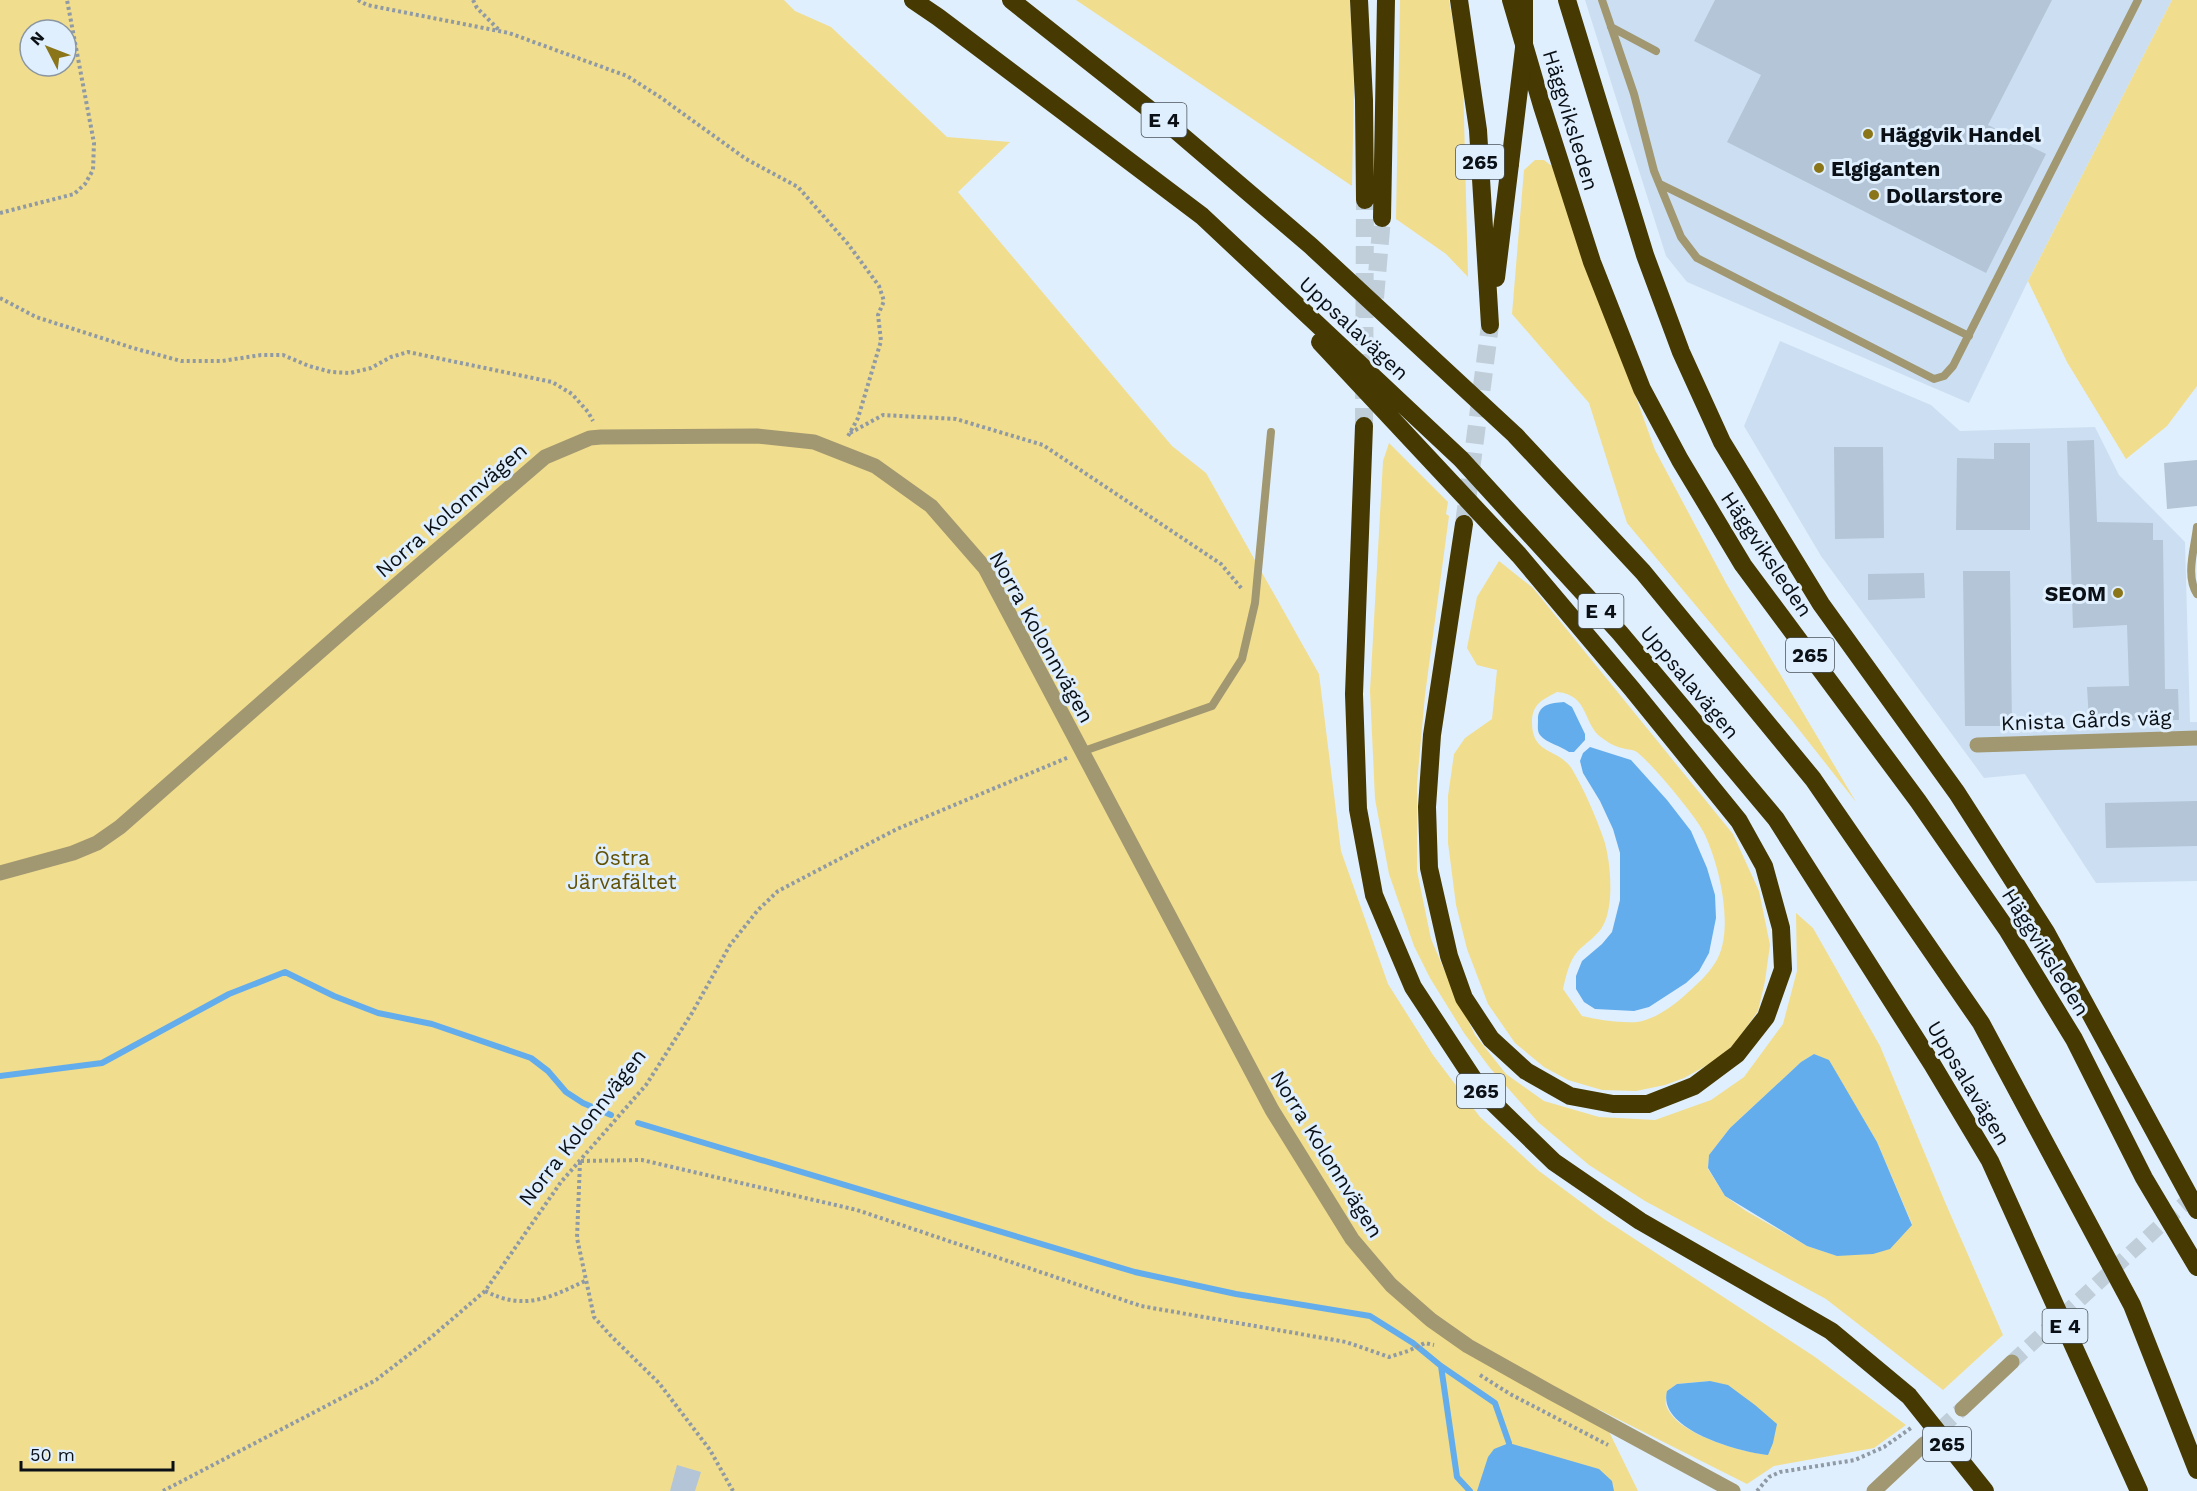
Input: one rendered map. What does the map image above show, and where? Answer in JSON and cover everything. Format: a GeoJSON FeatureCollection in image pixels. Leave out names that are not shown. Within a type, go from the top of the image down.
{"type":"FeatureCollection","features":[{"type":"Feature","properties":{"kind":"highway","name":"Uppsalavägen"},"geometry":{"type":"LineString","coordinates":[[914,0],[1202,216],[1461,459],[1620,633],[1776,819],[1932,1064],[1990,1161],[2139,1491]]}},
{"type":"Feature","properties":{"kind":"highway","name":"Uppsalavägen"},"geometry":{"type":"LineString","coordinates":[[1011,0],[1173,128],[1311,246],[1515,435],[1643,572],[1813,779],[1981,1023],[2132,1305],[2197,1470]]}},
{"type":"Feature","properties":{"kind":"highway"},"geometry":{"type":"LineString","coordinates":[[1359,0],[1364,100],[1365,200]]}},
{"type":"Feature","properties":{"kind":"highway"},"geometry":{"type":"LineString","coordinates":[[1382,218],[1386,0]]}},
{"type":"Feature","properties":{"kind":"highway","name":"265"},"geometry":{"type":"LineString","coordinates":[[1460,0],[1478,130],[1490,325],[1524,48],[1524,0]]}},
{"type":"Feature","properties":{"kind":"highway","name":"Häggviksleden"},"geometry":{"type":"LineString","coordinates":[[1511,0],[1592,262],[1642,389],[1680,460],[1743,565],[1918,801],[2008,931],[2074,1039],[2144,1178],[2197,1267]]}},
{"type":"Feature","properties":{"kind":"highway"},"geometry":{"type":"LineString","coordinates":[[1567,0],[1645,255],[1681,352],[1722,442],[1821,604],[1957,793],[2046,932],[2197,1210]]}},
{"type":"Feature","properties":{"kind":"highway"},"geometry":{"type":"LineString","coordinates":[[1202,216],[1519,555],[1739,821],[1764,866],[1781,928],[1783,969],[1766,1017],[1737,1054],[1712,1074],[1694,1086],[1648,1104],[1613,1104],[1570,1096],[1526,1071],[1491,1040],[1464,998],[1449,956],[1429,868],[1427,807],[1432,735],[1464,524]]}},
{"type":"Feature","properties":{"kind":"highway","name":"265"},"geometry":{"type":"LineString","coordinates":[[1364,426],[1354,694],[1359,809],[1374,895],[1413,987],[1482,1092],[1554,1162],[1640,1221],[1831,1331],[1909,1396],[1984,1491]]}},
{"type":"Feature","properties":{"kind":"street","name":"Norra Kolonnvägen"},"geometry":{"type":"LineString","coordinates":[[0,873],[73,853],[97,843],[120,827],[545,457],[590,438],[601,437],[757,436],[814,442],[875,466],[931,506],[985,568],[1272,1110],[1352,1239],[1391,1285],[1431,1320],[1468,1346],[1733,1491]]}},
{"type":"Feature","properties":{"kind":"street","name":"Knista Gårds väg"},"geometry":{"type":"LineString","coordinates":[[1977,745],[2197,738]]}},
{"type":"Feature","properties":{"kind":"street"},"geometry":{"type":"LineString","coordinates":[[1962,1408],[2012,1362]]}},
{"type":"Feature","properties":{"kind":"street"},"geometry":{"type":"LineString","coordinates":[[1874,1491],[1924,1444]]}},
{"type":"Feature","properties":{"kind":"lane"},"geometry":{"type":"LineString","coordinates":[[1602,0],[1634,94],[1654,171],[1681,237],[1697,258],[1934,379],[1944,376],[1953,366],[2138,0]]}},
{"type":"Feature","properties":{"kind":"lane"},"geometry":{"type":"LineString","coordinates":[[1611,27],[1656,51]]}},
{"type":"Feature","properties":{"kind":"lane"},"geometry":{"type":"LineString","coordinates":[[1660,184],[1969,336]]}},
{"type":"Feature","properties":{"kind":"lane"},"geometry":{"type":"LineString","coordinates":[[1081,752],[1212,706],[1242,658],[1255,603],[1271,432]]}},
{"type":"Feature","properties":{"kind":"lane"},"geometry":{"type":"LineString","coordinates":[[2197,527],[2191,578],[2197,594]]}},
{"type":"Feature","properties":{"kind":"path"},"geometry":{"type":"LineString","coordinates":[[0,213],[74,194],[85,184],[93,170],[94,144],[67,0]]}},
{"type":"Feature","properties":{"kind":"path"},"geometry":{"type":"LineString","coordinates":[[358,0],[367,5],[500,31],[627,76],[660,96],[746,159],[798,187],[848,244],[879,286],[884,301],[878,315],[881,341],[858,418],[840,452]]}},
{"type":"Feature","properties":{"kind":"path"},"geometry":{"type":"LineString","coordinates":[[473,0],[477,8],[500,31]]}},
{"type":"Feature","properties":{"kind":"path"},"geometry":{"type":"LineString","coordinates":[[0,298],[36,317],[181,361],[222,361],[261,355],[283,355],[309,366],[332,372],[350,373],[371,368],[391,357],[408,352],[552,382],[572,394],[588,412],[601,437]]}},
{"type":"Feature","properties":{"kind":"path"},"geometry":{"type":"LineString","coordinates":[[849,433],[882,415],[956,419],[1043,445],[1221,564],[1255,603]]}},
{"type":"Feature","properties":{"kind":"path","name":"Norra Kolonnvägen"},"geometry":{"type":"LineString","coordinates":[[163,1491],[376,1380],[429,1340],[484,1291],[561,1182],[646,1084],[692,1012],[730,945],[758,910],[778,891],[897,830],[1081,752]]}},
{"type":"Feature","properties":{"kind":"path"},"geometry":{"type":"LineString","coordinates":[[734,1491],[710,1450],[659,1383],[594,1317],[577,1238],[580,1161],[642,1160],[857,1210],[1141,1306],[1346,1342],[1389,1357],[1425,1343]]}},
{"type":"Feature","properties":{"kind":"path"},"geometry":{"type":"LineString","coordinates":[[484,1291],[496,1297],[535,1302],[585,1281]]}},
{"type":"Feature","properties":{"kind":"path"},"geometry":{"type":"LineString","coordinates":[[1757,1491],[1769,1477],[1780,1472],[1855,1460],[1884,1447],[1912,1428]]}},
{"type":"Feature","properties":{"kind":"shaded area"},"geometry":{"type":"Polygon","coordinates":[[[1585,0],[2172,0],[2028,281],[1969,403],[1687,282],[1666,256],[1585,0]]]}},
{"type":"Feature","properties":{"kind":"shaded area"},"geometry":{"type":"Polygon","coordinates":[[[1780,341],[1931,405],[1960,431],[2095,427],[2119,475],[2185,542],[2190,722],[2197,722],[2197,881],[2096,883],[2025,774],[1984,778],[1821,556],[1744,426],[1780,341]]]}},
{"type":"Feature","properties":{"kind":"green space","name":"Östra Järvafältet"},"geometry":{"type":"Polygon","coordinates":[[[0,0],[784,0],[795,11],[831,27],[947,137],[1010,142],[958,192],[1172,446],[1206,473],[1319,674],[1341,851],[1388,984],[1433,1055],[1480,1117],[1539,1171],[1604,1219],[1815,1357],[1906,1425],[1874,1448],[1774,1466],[1747,1484],[1598,1409],[1638,1491],[0,1491],[0,0]],[[1710,1381],[1677,1384],[1667,1391],[1666,1405],[1682,1425],[1726,1446],[1768,1455],[1710,1381]]]}},
{"type":"Feature","properties":{"kind":"green space"},"geometry":{"type":"Polygon","coordinates":[[[1076,0],[1350,0],[1354,88],[1352,186],[1076,0]]]}},
{"type":"Feature","properties":{"kind":"green space"},"geometry":{"type":"Polygon","coordinates":[[[1400,0],[1449,0],[1463,78],[1468,277],[1446,254],[1396,219],[1400,0]]]}},
{"type":"Feature","properties":{"kind":"green space"},"geometry":{"type":"Polygon","coordinates":[[[2172,0],[2197,0],[2197,386],[2167,426],[2126,459],[2067,362],[2028,281],[2172,0]]]}},
{"type":"Feature","properties":{"kind":"green space"},"geometry":{"type":"Polygon","coordinates":[[[1535,160],[1544,160],[1553,167],[1655,450],[1726,583],[1856,802],[1793,722],[1627,523],[1589,403],[1512,314],[1524,170],[1535,160]]]}},
{"type":"Feature","properties":{"kind":"green space"},"geometry":{"type":"Polygon","coordinates":[[[1389,443],[1448,502],[1446,514],[1449,516],[1425,695],[1417,783],[1417,871],[1431,939],[1475,1035],[1506,1074],[1544,1101],[1599,1117],[1655,1120],[1711,1100],[1744,1077],[1783,1024],[1797,971],[1796,913],[1813,928],[1880,1046],[2003,1335],[1943,1390],[1826,1299],[1645,1201],[1589,1165],[1538,1122],[1490,1068],[1464,1033],[1430,978],[1414,946],[1389,874],[1375,799],[1370,691],[1383,461],[1389,443]],[[1814,1054],[1801,1062],[1730,1128],[1709,1155],[1708,1169],[1725,1196],[1746,1211],[1807,1246],[1837,1256],[1912,1224],[1877,1142],[1829,1061],[1814,1054]]]}},
{"type":"Feature","properties":{"kind":"green space"},"geometry":{"type":"Polygon","coordinates":[[[1499,561],[1533,588],[1733,834],[1759,891],[1770,945],[1758,1011],[1736,1042],[1720,1058],[1684,1078],[1636,1091],[1602,1090],[1568,1080],[1544,1067],[1515,1043],[1488,1004],[1467,949],[1456,905],[1448,843],[1448,796],[1454,754],[1465,738],[1492,719],[1497,670],[1477,665],[1467,648],[1477,597],[1499,561]],[[1557,692],[1544,699],[1534,709],[1533,732],[1541,746],[1560,757],[1572,769],[1594,813],[1604,840],[1608,861],[1610,898],[1601,929],[1572,959],[1563,989],[1582,1016],[1616,1022],[1643,1021],[1662,1012],[1701,981],[1715,963],[1721,950],[1725,916],[1715,860],[1703,831],[1650,764],[1635,751],[1617,747],[1602,738],[1591,725],[1580,704],[1568,694],[1557,692]]]}},
{"type":"Feature","properties":{"kind":"water"},"geometry":{"type":"Polygon","coordinates":[[[1564,702],[1572,707],[1585,734],[1585,740],[1574,752],[1569,752],[1546,740],[1538,730],[1538,716],[1542,708],[1549,704],[1564,702]]]}},
{"type":"Feature","properties":{"kind":"water"},"geometry":{"type":"Polygon","coordinates":[[[1590,747],[1631,760],[1667,800],[1691,831],[1707,868],[1715,895],[1716,918],[1709,953],[1699,971],[1686,983],[1649,1007],[1634,1011],[1595,1009],[1584,1002],[1576,989],[1576,976],[1582,961],[1612,932],[1620,900],[1620,853],[1613,829],[1583,773],[1580,761],[1583,753],[1590,747]]]}},
{"type":"Feature","properties":{"kind":"water"},"geometry":{"type":"Polygon","coordinates":[[[1814,1054],[1829,1060],[1877,1142],[1912,1225],[1890,1249],[1873,1254],[1837,1256],[1807,1246],[1725,1196],[1708,1168],[1709,1155],[1730,1128],[1801,1062],[1814,1054]]]}},
{"type":"Feature","properties":{"kind":"water"},"geometry":{"type":"Polygon","coordinates":[[[1710,1381],[1728,1385],[1777,1424],[1768,1455],[1721,1444],[1687,1428],[1675,1417],[1667,1405],[1667,1391],[1677,1384],[1710,1381]]]}},
{"type":"Feature","properties":{"kind":"water"},"geometry":{"type":"Polygon","coordinates":[[[1509,1443],[1599,1469],[1612,1481],[1614,1491],[1477,1491],[1488,1457],[1494,1449],[1509,1443]]]}},
{"type":"Feature","properties":{"kind":"building","name":"Häggvik Handel"},"geometry":{"type":"Polygon","coordinates":[[[1715,0],[2052,0],[1988,125],[2046,154],[1986,273],[1727,142],[1761,75],[1694,41],[1715,0]]]}},
{"type":"Feature","properties":{"kind":"building","name":"SEOM"},"geometry":{"type":"Polygon","coordinates":[[[2094,440],[2097,522],[2153,523],[2153,540],[2163,540],[2165,689],[2178,689],[2179,720],[2089,721],[2087,687],[2129,686],[2127,625],[2073,628],[2067,441],[2094,440]]]}},
{"type":"Feature","properties":{"kind":"building"},"geometry":{"type":"Polygon","coordinates":[[[1994,443],[2030,443],[2030,530],[1956,530],[1957,458],[1994,459],[1994,443]]]}},
{"type":"Feature","properties":{"kind":"building"},"geometry":{"type":"Polygon","coordinates":[[[1834,447],[1883,447],[1884,538],[1835,539],[1834,447]]]}},
{"type":"Feature","properties":{"kind":"building"},"geometry":{"type":"Polygon","coordinates":[[[2197,460],[2197,506],[2167,509],[2164,463],[2197,460]]]}},
{"type":"Feature","properties":{"kind":"building"},"geometry":{"type":"Polygon","coordinates":[[[1963,571],[2010,571],[2012,726],[1965,726],[1963,571]]]}},
{"type":"Feature","properties":{"kind":"building"},"geometry":{"type":"Polygon","coordinates":[[[1924,573],[1925,598],[1868,600],[1868,574],[1924,573]]]}},
{"type":"Feature","properties":{"kind":"building"},"geometry":{"type":"Polygon","coordinates":[[[2197,801],[2197,846],[2106,848],[2105,803],[2197,801]]]}},
{"type":"Feature","properties":{"kind":"building"},"geometry":{"type":"Polygon","coordinates":[[[677,1465],[701,1472],[695,1491],[670,1491],[677,1465]]]}},
{"type":"Feature","properties":{"kind":"waterway"},"geometry":{"type":"LineString","coordinates":[[0,1076],[102,1063],[229,994],[285,972],[334,996],[378,1013],[432,1024],[531,1058],[548,1071],[566,1092],[583,1103],[611,1115]]}},
{"type":"Feature","properties":{"kind":"waterway"},"geometry":{"type":"LineString","coordinates":[[638,1123],[1135,1272],[1236,1294],[1370,1316],[1413,1343],[1441,1366],[1495,1403],[1509,1443]]}},
{"type":"Feature","properties":{"kind":"waterway"},"geometry":{"type":"LineString","coordinates":[[1441,1366],[1457,1477],[1470,1491]]}},
{"type":"Feature","properties":{"kind":"tunnel"},"geometry":{"type":"LineString","coordinates":[[1364,426],[1365,200]]}},
{"type":"Feature","properties":{"kind":"tunnel"},"geometry":{"type":"LineString","coordinates":[[1375,298],[1382,218]]}},
{"type":"Feature","properties":{"kind":"tunnel"},"geometry":{"type":"LineString","coordinates":[[1464,524],[1490,325]]}},
{"type":"Feature","properties":{"kind":"tunnel"},"geometry":{"type":"LineString","coordinates":[[2012,1362],[2197,1192]]}},
{"type":"Feature","properties":{"kind":"tunnel"},"geometry":{"type":"LineString","coordinates":[[1924,1444],[1962,1409]]}},
{"type":"Feature","properties":{"kind":"place","name":"Häggvik Handel"},"geometry":{"type":"Point","coordinates":[1868,134]}},
{"type":"Feature","properties":{"kind":"place","name":"Elgiganten"},"geometry":{"type":"Point","coordinates":[1819,168]}},
{"type":"Feature","properties":{"kind":"place","name":"Dollarstore"},"geometry":{"type":"Point","coordinates":[1874,195]}},
{"type":"Feature","properties":{"kind":"place","name":"SEOM"},"geometry":{"type":"Point","coordinates":[2118,593]}}]}
